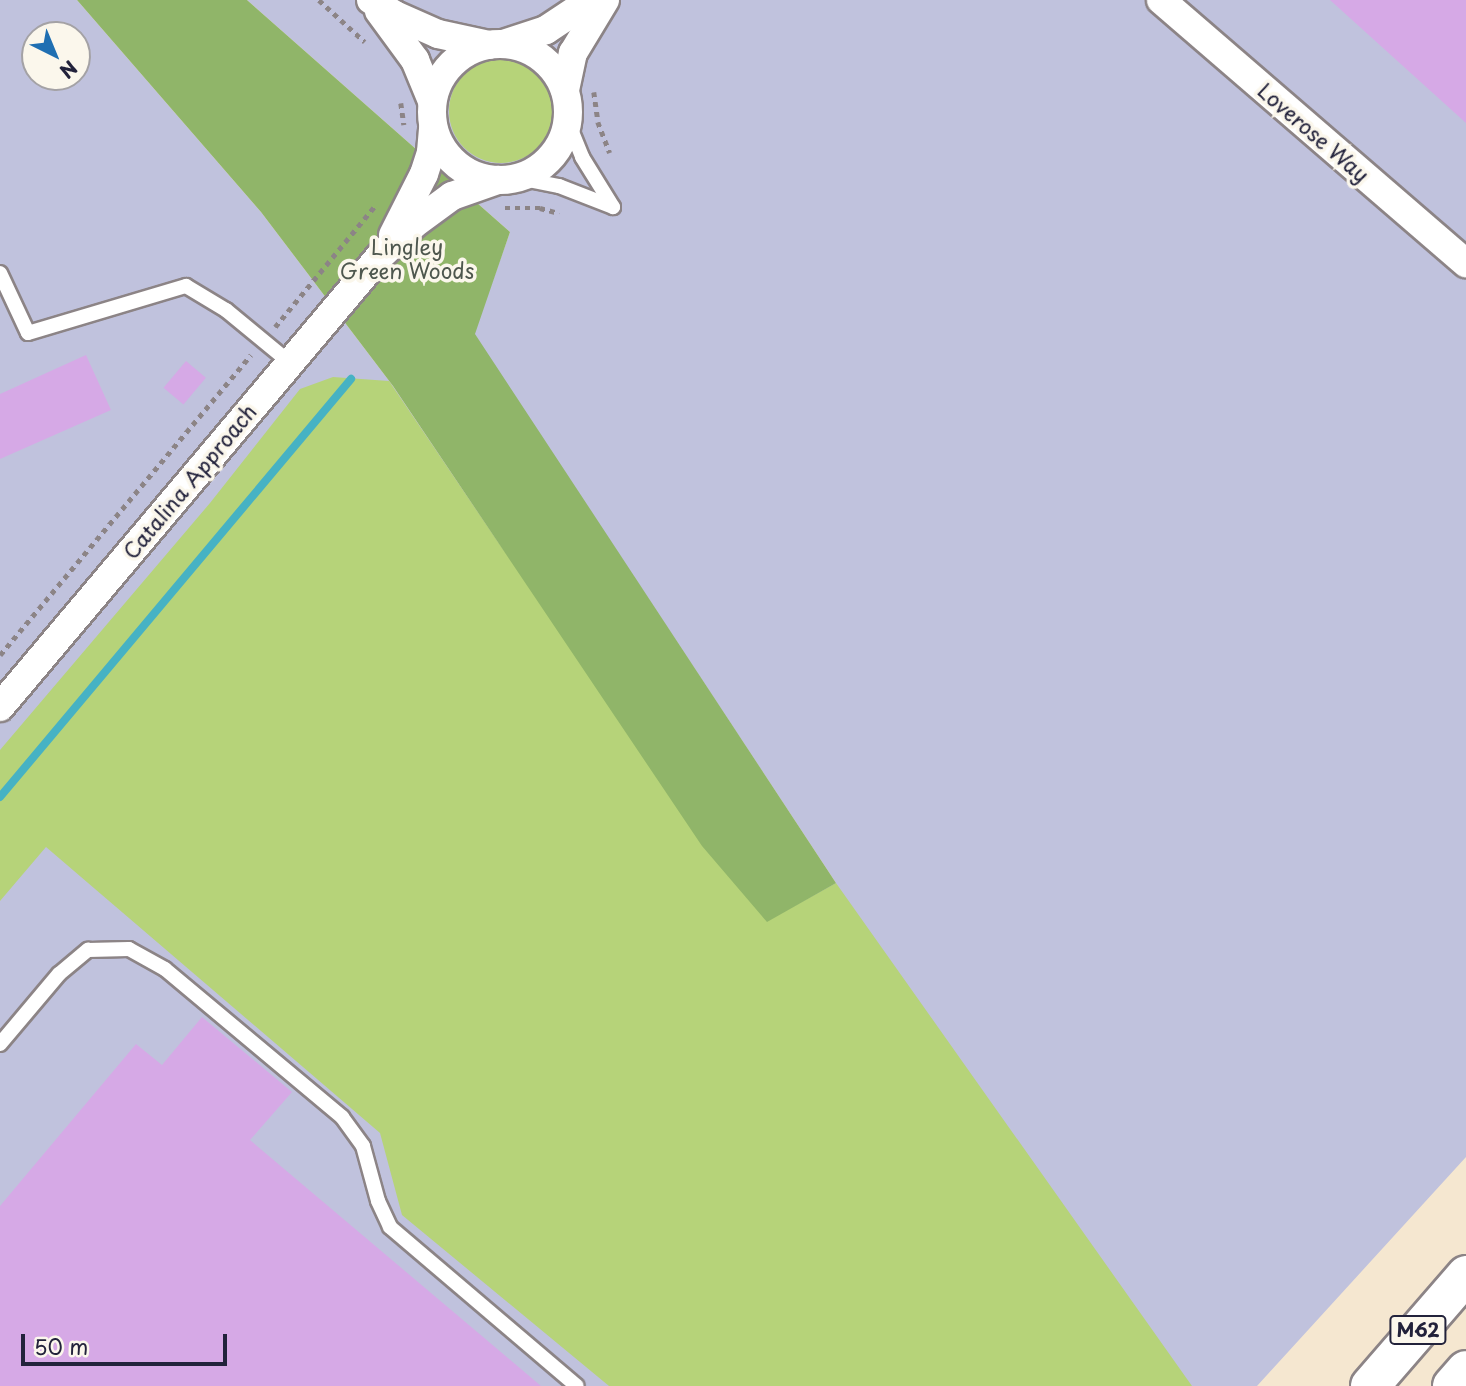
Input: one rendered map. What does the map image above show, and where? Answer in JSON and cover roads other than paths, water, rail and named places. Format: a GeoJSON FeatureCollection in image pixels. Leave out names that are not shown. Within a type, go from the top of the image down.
{"type":"FeatureCollection","features":[{"type":"Feature","properties":{"kind":"highway","name":"M62"},"geometry":{"type":"LineString","coordinates":[[1370,1386],[1466,1275]]}},
{"type":"Feature","properties":{"kind":"highway","name":"M62"},"geometry":{"type":"LineString","coordinates":[[1452,1386],[1466,1370]]}},
{"type":"Feature","properties":{"kind":"street"},"geometry":{"type":"LineString","coordinates":[[371,0],[395,15],[438,34],[523,48],[541,57],[555,71],[565,90]]}},
{"type":"Feature","properties":{"kind":"street"},"geometry":{"type":"LineString","coordinates":[[371,0],[415,61],[441,148],[456,164],[475,176],[508,179],[536,170],[551,157],[562,141],[568,122],[565,90],[573,53],[606,0]]}},
{"type":"Feature","properties":{"kind":"street"},"geometry":{"type":"LineString","coordinates":[[433,114],[439,81],[452,64],[469,51],[546,30],[591,0]]}},
{"type":"Feature","properties":{"kind":"street","name":"Loverose Way"},"geometry":{"type":"LineString","coordinates":[[1161,0],[1466,263]]}},
{"type":"Feature","properties":{"kind":"street","name":"Catalina Approach"},"geometry":{"type":"LineString","coordinates":[[381,255],[424,174],[431,152],[433,114]]}},
{"type":"Feature","properties":{"kind":"street","name":"Catalina Approach"},"geometry":{"type":"LineString","coordinates":[[0,707],[381,255],[414,224],[452,196],[508,179]]}},
{"type":"Feature","properties":{"kind":"lane"},"geometry":{"type":"LineString","coordinates":[[508,179],[559,186],[613,207],[582,157],[568,122]]}},
{"type":"Feature","properties":{"kind":"lane"},"geometry":{"type":"LineString","coordinates":[[0,273],[28,334],[186,286],[226,310],[289,362]]}},
{"type":"Feature","properties":{"kind":"lane"},"geometry":{"type":"LineString","coordinates":[[0,1044],[58,974],[88,950],[129,949],[166,969],[342,1117],[363,1146],[378,1201],[390,1227],[577,1386]]}},
{"type":"Feature","properties":{"kind":"waterway"},"geometry":{"type":"LineString","coordinates":[[0,797],[351,379]]}},
{"type":"Feature","properties":{"kind":"park label","name":"Lingley Green Woods"},"geometry":{"type":"Point","coordinates":[407,258]}}]}
